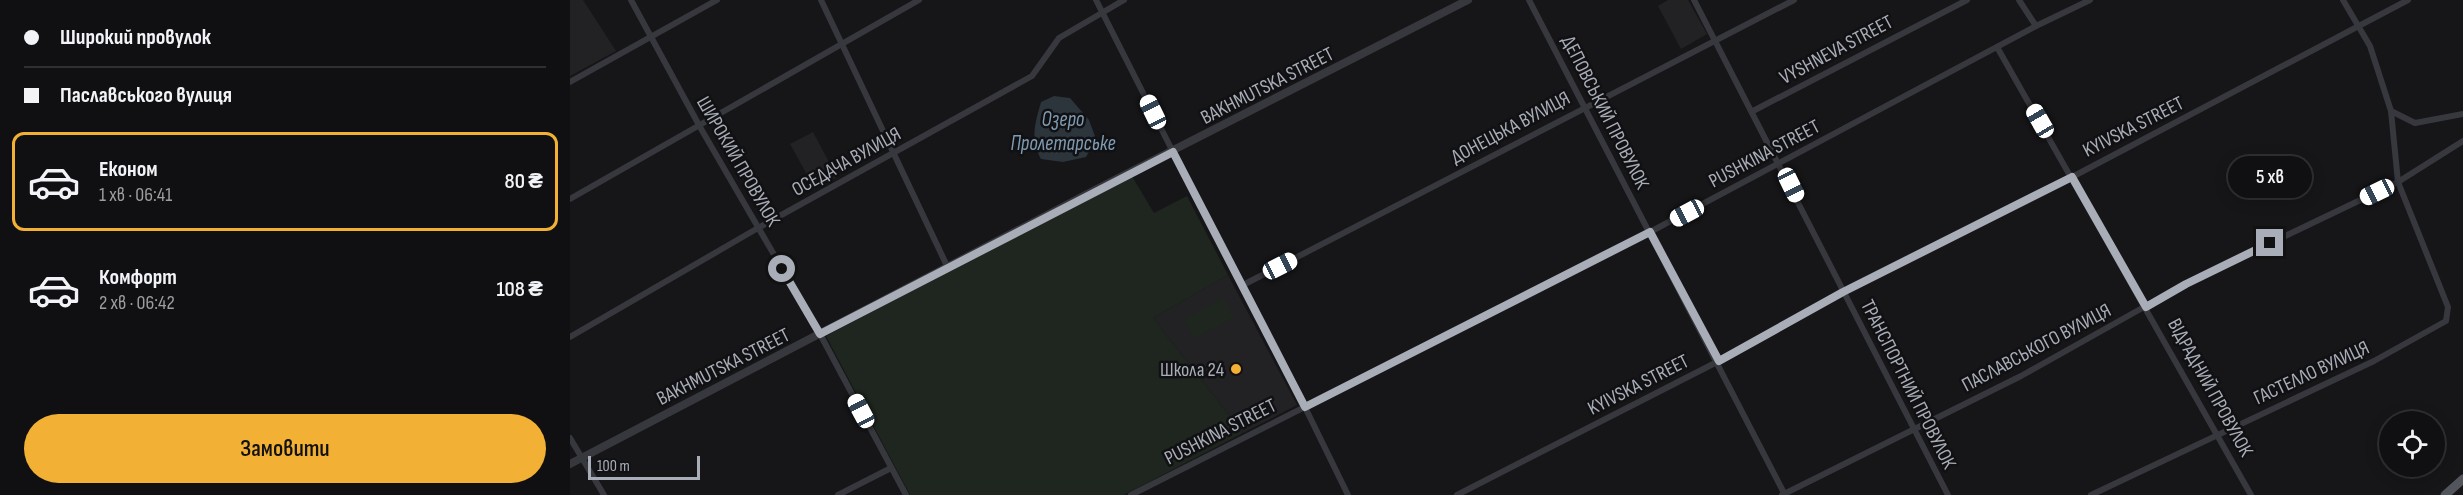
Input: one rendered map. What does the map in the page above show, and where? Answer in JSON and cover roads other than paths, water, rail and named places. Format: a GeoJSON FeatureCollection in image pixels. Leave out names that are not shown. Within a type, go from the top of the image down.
{"type":"FeatureCollection","features":[{"type":"Feature","properties":{"kind":"main road"},"geometry":{"type":"LineString","coordinates":[[2445,495],[2463,479]]}},
{"type":"Feature","properties":{"kind":"street","name":"ШИРОКИЙ ПРОВУЛОК"},"geometry":{"type":"LineString","coordinates":[[631,0],[700,126],[820,334],[906,495]]}},
{"type":"Feature","properties":{"kind":"street"},"geometry":{"type":"LineString","coordinates":[[570,82],[717,0]]}},
{"type":"Feature","properties":{"kind":"street"},"geometry":{"type":"LineString","coordinates":[[821,0],[948,268]]}},
{"type":"Feature","properties":{"kind":"street"},"geometry":{"type":"LineString","coordinates":[[570,199],[919,0]]}},
{"type":"Feature","properties":{"kind":"street"},"geometry":{"type":"LineString","coordinates":[[1096,0],[1348,495]]}},
{"type":"Feature","properties":{"kind":"street","name":"ОСЕДАЧА ВУЛИЦЯ"},"geometry":{"type":"LineString","coordinates":[[570,337],[758,228],[1032,76],[1059,38],[1124,0]]}},
{"type":"Feature","properties":{"kind":"street","name":"BAKHMUTSKA STREET"},"geometry":{"type":"LineString","coordinates":[[570,464],[1468,0]]}},
{"type":"Feature","properties":{"kind":"street","name":"ДЕПОВСЬКИЙ ПРОВУЛОК"},"geometry":{"type":"LineString","coordinates":[[1529,0],[1719,361],[1784,494]]}},
{"type":"Feature","properties":{"kind":"street","name":"ТРАНСПОРТНИЙ ПРОВУЛОК"},"geometry":{"type":"LineString","coordinates":[[1694,0],[1753,111],[1948,495]]}},
{"type":"Feature","properties":{"kind":"street","name":"ДОНЕЦЬКА ВУЛИЦЯ"},"geometry":{"type":"LineString","coordinates":[[1243,285],[1584,106],[1794,0]]}},
{"type":"Feature","properties":{"kind":"street","name":"VYSHNEVA STREET"},"geometry":{"type":"LineString","coordinates":[[1753,111],[1967,0]]}},
{"type":"Feature","properties":{"kind":"street"},"geometry":{"type":"LineString","coordinates":[[2019,0],[2036,26]]}},
{"type":"Feature","properties":{"kind":"street","name":"PUSHKINA STREET"},"geometry":{"type":"LineString","coordinates":[[1132,495],[1650,232],[2036,26],[2090,0]]}},
{"type":"Feature","properties":{"kind":"street"},"geometry":{"type":"LineString","coordinates":[[2343,0],[2370,46],[2391,111],[2398,182]]}},
{"type":"Feature","properties":{"kind":"street","name":"KYIVSKA STREET"},"geometry":{"type":"LineString","coordinates":[[1457,495],[1719,361],[1843,292],[2072,177],[2408,0]]}},
{"type":"Feature","properties":{"kind":"street","name":"ВІДРАДНИЙ ПРОВУЛОК"},"geometry":{"type":"LineString","coordinates":[[1997,47],[2218,434],[2250,495]]}},
{"type":"Feature","properties":{"kind":"street"},"geometry":{"type":"LineString","coordinates":[[2391,111],[2415,123],[2463,114]]}},
{"type":"Feature","properties":{"kind":"street","name":"ПАСЛАВСЬКОГО ВУЛИЦЯ"},"geometry":{"type":"LineString","coordinates":[[1784,494],[2021,375],[2186,284],[2398,182],[2463,141]]}},
{"type":"Feature","properties":{"kind":"street","name":"ГАСТЕЛЛО ВУЛИЦЯ"},"geometry":{"type":"LineString","coordinates":[[2091,495],[2374,361],[2446,321],[2448,307],[2398,182]]}},
{"type":"Feature","properties":{"kind":"street"},"geometry":{"type":"LineString","coordinates":[[570,438],[604,495]]}},
{"type":"Feature","properties":{"kind":"street"},"geometry":{"type":"LineString","coordinates":[[838,495],[891,468]]}},
{"type":"Feature","properties":{"kind":"water","name":"Озеро Пролетарське"},"geometry":{"type":"Polygon","coordinates":[[[1054,96],[1070,98],[1089,120],[1096,139],[1086,157],[1063,162],[1041,159],[1036,144],[1035,124],[1041,102],[1054,96]]]}},
{"type":"Feature","properties":{"kind":"place","name":"Школа 24"},"geometry":{"type":"Point","coordinates":[1236,369]}}]}
